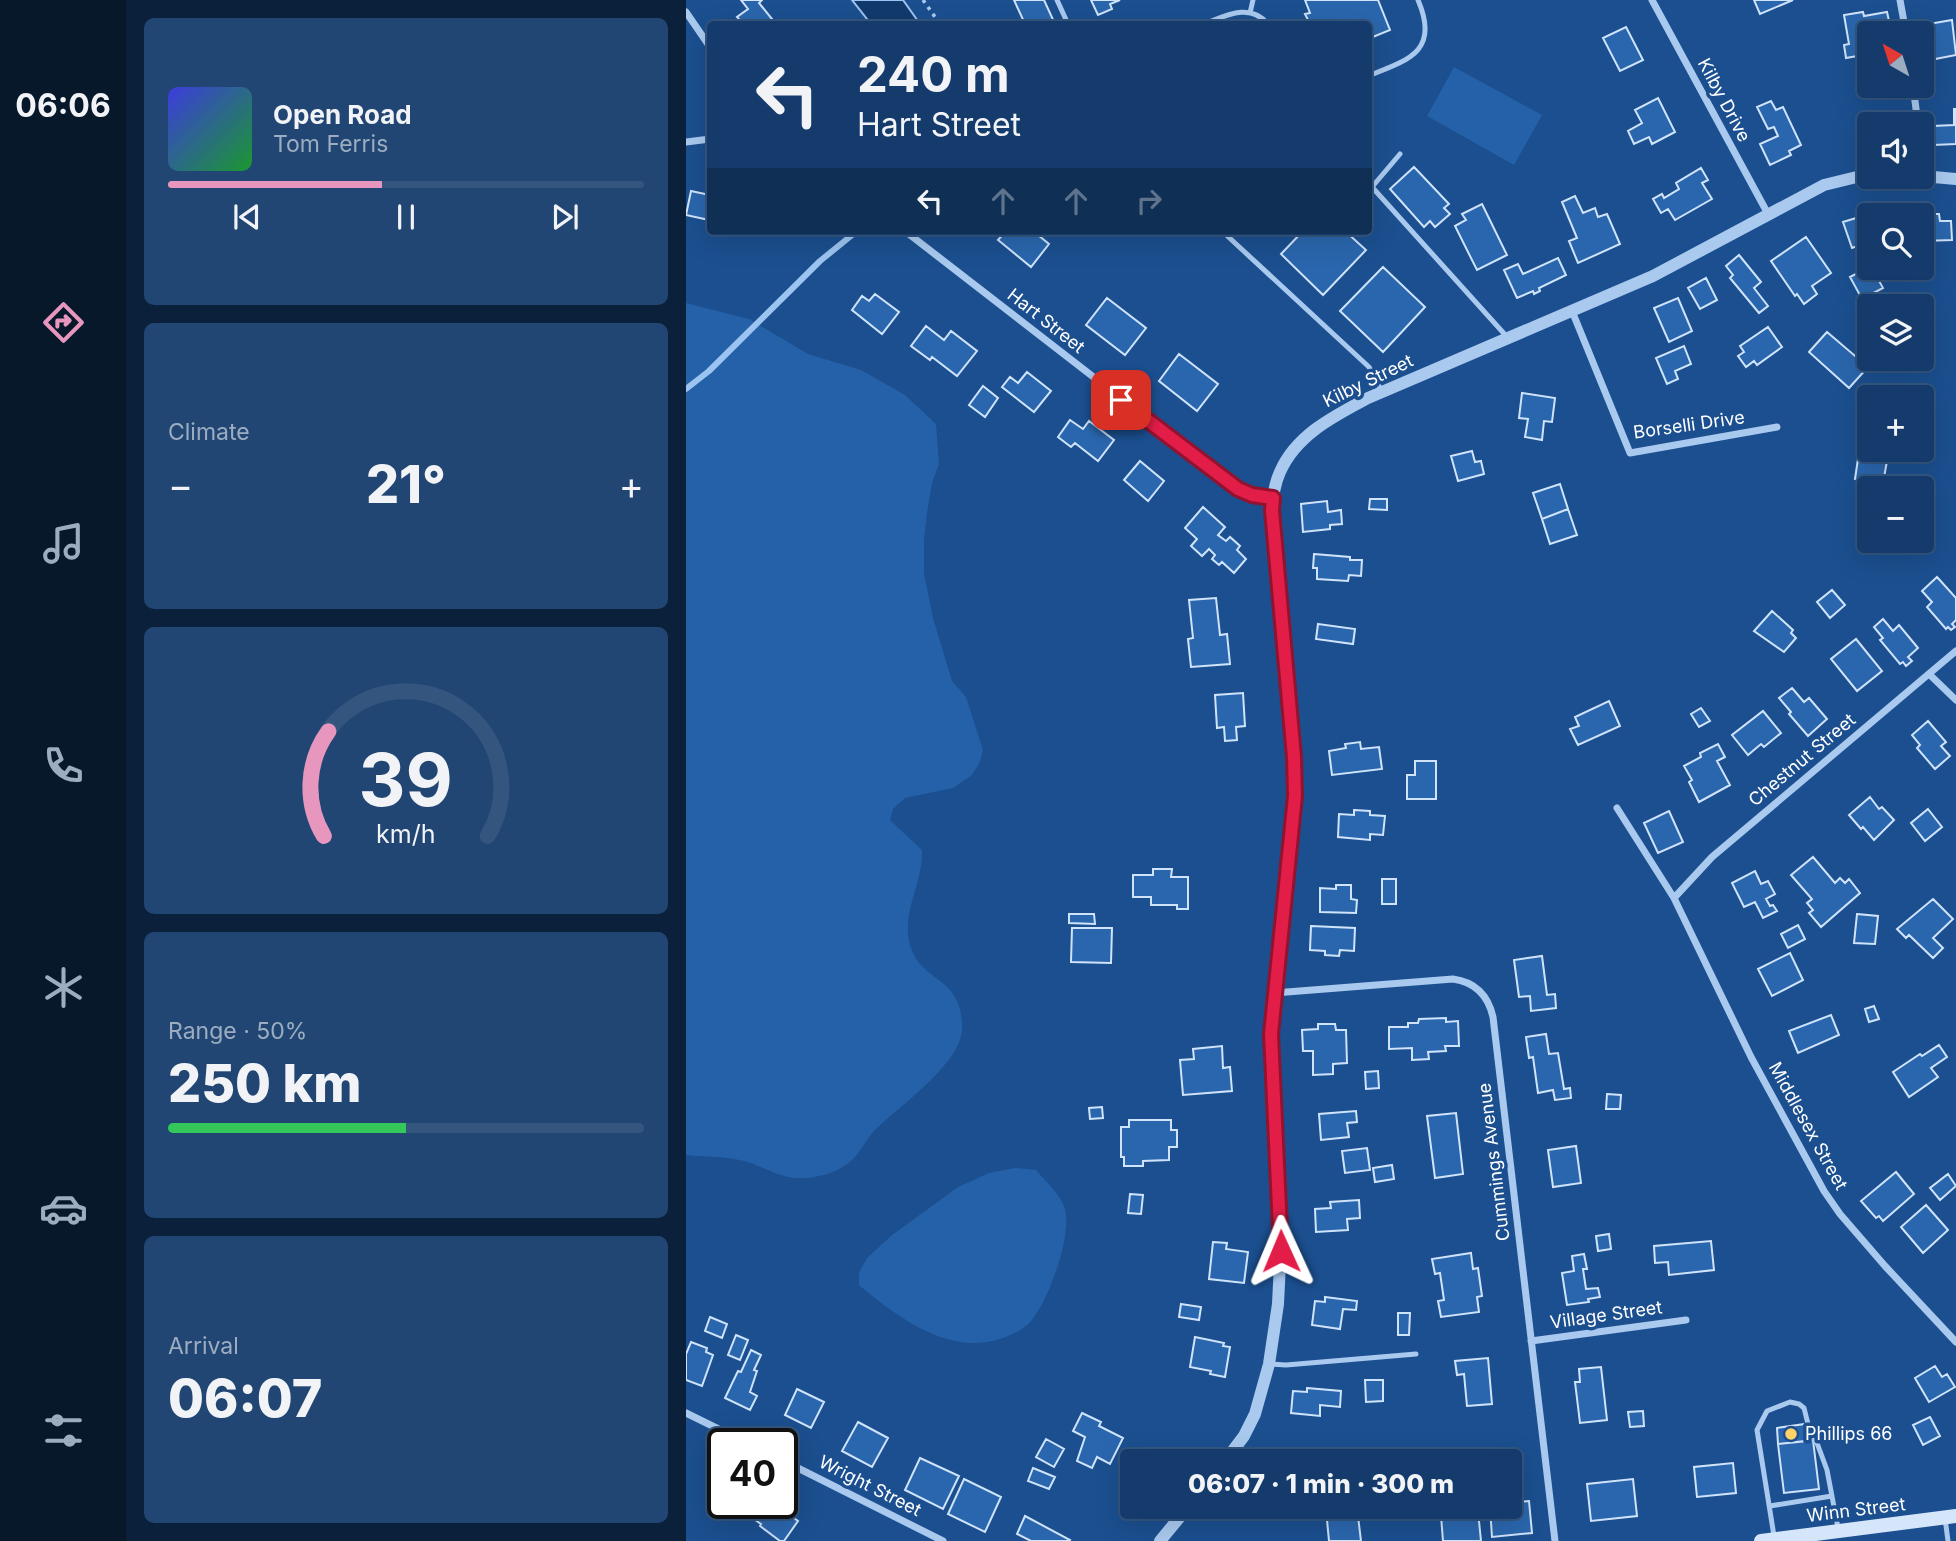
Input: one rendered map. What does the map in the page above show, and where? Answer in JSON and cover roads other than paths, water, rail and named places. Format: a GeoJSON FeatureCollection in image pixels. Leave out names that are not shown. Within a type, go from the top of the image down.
{"type":"FeatureCollection","features":[{"type":"Feature","properties":{"kind":"main road","name":"Winn Street"},"geometry":{"type":"LineString","coordinates":[[1768,1540],[1845,1534],[1950,1517]]}},
{"type":"Feature","properties":{"kind":"street","name":"Kilby Drive"},"geometry":{"type":"LineString","coordinates":[[1652,0],[1768,214]]}},
{"type":"Feature","properties":{"kind":"street"},"geometry":{"type":"LineString","coordinates":[[1900,0],[1904,21]]}},
{"type":"Feature","properties":{"kind":"street"},"geometry":{"type":"LineString","coordinates":[[686,12],[707,43]]}},
{"type":"Feature","properties":{"kind":"street"},"geometry":{"type":"LineString","coordinates":[[686,142],[707,139]]}},
{"type":"Feature","properties":{"kind":"street","name":"Kilby Street"},"geometry":{"type":"LineString","coordinates":[[1234,1449],[1252,1424],[1269,1364],[1278,1304],[1281,1251],[1272,1069],[1274,993],[1295,796],[1294,757],[1272,510],[1279,473],[1298,444],[1322,424],[1382,392],[1663,271],[1824,185],[1857,177]]}},
{"type":"Feature","properties":{"kind":"street"},"geometry":{"type":"LineString","coordinates":[[1934,177],[1956,179]]}},
{"type":"Feature","properties":{"kind":"street","name":"Hart Street"},"geometry":{"type":"LineString","coordinates":[[910,235],[1238,489],[1252,495],[1273,498]]}},
{"type":"Feature","properties":{"kind":"street","name":"Borselli Drive"},"geometry":{"type":"LineString","coordinates":[[1572,311],[1630,453],[1777,427]]}},
{"type":"Feature","properties":{"kind":"street","name":"Chestnut Street"},"geometry":{"type":"LineString","coordinates":[[1674,898],[1712,857],[1956,651]]}},
{"type":"Feature","properties":{"kind":"street"},"geometry":{"type":"LineString","coordinates":[[1929,674],[1956,700]]}},
{"type":"Feature","properties":{"kind":"street","name":"Middlesex Street"},"geometry":{"type":"LineString","coordinates":[[1617,808],[1674,898],[1751,1057],[1824,1191],[1885,1266],[1956,1342]]}},
{"type":"Feature","properties":{"kind":"street","name":"Cummings Avenue"},"geometry":{"type":"LineString","coordinates":[[1274,993],[1446,978],[1468,982],[1485,996],[1493,1017],[1555,1541]]}},
{"type":"Feature","properties":{"kind":"street","name":"Village Street"},"geometry":{"type":"LineString","coordinates":[[1531,1341],[1686,1320]]}},
{"type":"Feature","properties":{"kind":"street"},"geometry":{"type":"LineString","coordinates":[[686,1413],[716,1428]]}},
{"type":"Feature","properties":{"kind":"street","name":"Wright Street"},"geometry":{"type":"LineString","coordinates":[[798,1468],[943,1541]]}},
{"type":"Feature","properties":{"kind":"street"},"geometry":{"type":"LineString","coordinates":[[1160,1541],[1178,1519]]}},
{"type":"Feature","properties":{"kind":"lane"},"geometry":{"type":"LineString","coordinates":[[1057,0],[1067,21]]}},
{"type":"Feature","properties":{"kind":"lane"},"geometry":{"type":"LineString","coordinates":[[1250,13],[1253,0]]}},
{"type":"Feature","properties":{"kind":"lane"},"geometry":{"type":"LineString","coordinates":[[1372,74],[1403,62],[1420,48],[1426,27],[1418,0]]}},
{"type":"Feature","properties":{"kind":"lane"},"geometry":{"type":"LineString","coordinates":[[1211,21],[1233,12],[1250,13],[1265,21]]}},
{"type":"Feature","properties":{"kind":"lane"},"geometry":{"type":"LineString","coordinates":[[1401,155],[1373,187],[1508,338]]}},
{"type":"Feature","properties":{"kind":"lane"},"geometry":{"type":"LineString","coordinates":[[1226,235],[1369,367],[1382,392]]}},
{"type":"Feature","properties":{"kind":"lane"},"geometry":{"type":"LineString","coordinates":[[1269,1364],[1286,1365],[1416,1354]]}},
{"type":"Feature","properties":{"kind":"lane"},"geometry":{"type":"LineString","coordinates":[[1768,1540],[1770,1506],[1758,1430],[1767,1411],[1790,1402],[1804,1408],[1811,1436],[1817,1443],[1827,1470],[1832,1496],[1845,1534]]}},
{"type":"Feature","properties":{"kind":"lane"},"geometry":{"type":"LineString","coordinates":[[1770,1506],[1832,1496]]}},
{"type":"Feature","properties":{"kind":"lane"},"geometry":{"type":"LineString","coordinates":[[1948,1541],[1950,1517]]}},
{"type":"Feature","properties":{"kind":"waterway"},"geometry":{"type":"LineString","coordinates":[[686,389],[709,371],[820,261],[852,235]]}},
{"type":"Feature","properties":{"kind":"place","name":"Phillips 66"},"geometry":{"type":"Point","coordinates":[1791,1434]}}]}
